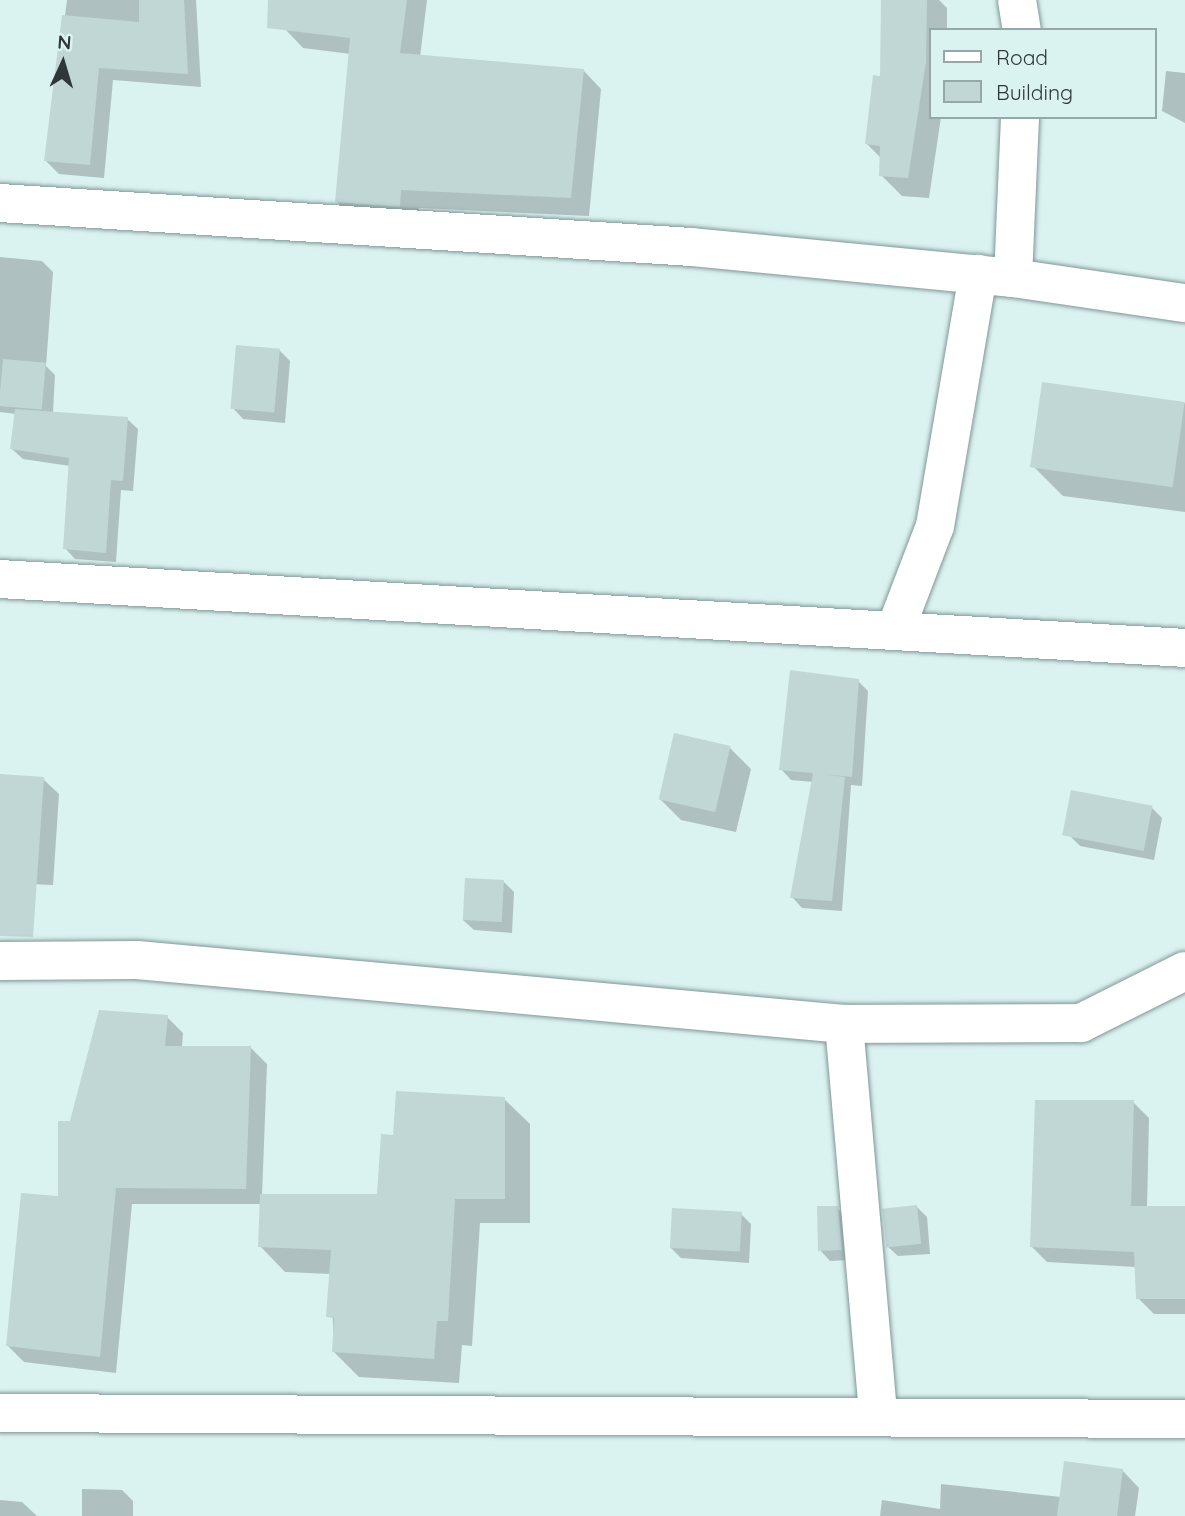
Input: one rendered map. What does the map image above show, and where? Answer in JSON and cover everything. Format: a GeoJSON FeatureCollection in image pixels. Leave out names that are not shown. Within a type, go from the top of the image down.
{"type":"FeatureCollection","features":[{"type":"Feature","properties":{"kind":"street"},"geometry":{"type":"LineString","coordinates":[[1017,0],[1022,28]]}},
{"type":"Feature","properties":{"kind":"street"},"geometry":{"type":"LineString","coordinates":[[896,628],[935,526],[995,276],[1020,119]]}},
{"type":"Feature","properties":{"kind":"street"},"geometry":{"type":"LineString","coordinates":[[0,203],[691,247],[995,276],[1185,303]]}},
{"type":"Feature","properties":{"kind":"street"},"geometry":{"type":"LineString","coordinates":[[0,579],[896,628],[1185,648]]}},
{"type":"Feature","properties":{"kind":"street"},"geometry":{"type":"LineString","coordinates":[[0,961],[137,960],[844,1024],[1081,1023],[1185,971]]}},
{"type":"Feature","properties":{"kind":"street"},"geometry":{"type":"LineString","coordinates":[[844,1024],[867,1234],[878,1415]]}},
{"type":"Feature","properties":{"kind":"street"},"geometry":{"type":"LineString","coordinates":[[0,1412],[878,1415],[1185,1419]]}},
{"type":"Feature","properties":{"kind":"building"},"geometry":{"type":"Polygon","coordinates":[[[139,0],[184,0],[188,74],[99,68],[90,165],[44,161],[62,15],[139,22],[139,0]]]}},
{"type":"Feature","properties":{"kind":"building"},"geometry":{"type":"Polygon","coordinates":[[[268,0],[407,0],[400,53],[584,69],[571,198],[401,190],[400,207],[335,202],[350,38],[267,28],[268,0]]]}},
{"type":"Feature","properties":{"kind":"building"},"geometry":{"type":"Polygon","coordinates":[[[881,0],[927,0],[926,62],[908,178],[879,176],[880,146],[865,144],[873,75],[880,76],[881,0]]]}},
{"type":"Feature","properties":{"kind":"building"},"geometry":{"type":"Polygon","coordinates":[[[236,345],[280,349],[274,413],[230,409],[236,345]]]}},
{"type":"Feature","properties":{"kind":"building"},"geometry":{"type":"Polygon","coordinates":[[[3,359],[46,363],[42,410],[0,406],[3,359]]]}},
{"type":"Feature","properties":{"kind":"building"},"geometry":{"type":"Polygon","coordinates":[[[1042,382],[1185,402],[1173,487],[1030,467],[1042,382]]]}},
{"type":"Feature","properties":{"kind":"building"},"geometry":{"type":"Polygon","coordinates":[[[15,409],[128,417],[123,481],[111,480],[106,553],[63,549],[69,458],[10,449],[15,409]]]}},
{"type":"Feature","properties":{"kind":"building"},"geometry":{"type":"Polygon","coordinates":[[[790,670],[859,679],[852,777],[821,774],[845,777],[832,901],[790,898],[813,773],[779,770],[790,670]]]}},
{"type":"Feature","properties":{"kind":"building"},"geometry":{"type":"Polygon","coordinates":[[[674,733],[731,746],[715,812],[659,799],[674,733]]]}},
{"type":"Feature","properties":{"kind":"building"},"geometry":{"type":"Polygon","coordinates":[[[0,774],[44,777],[33,937],[0,936],[0,774]]]}},
{"type":"Feature","properties":{"kind":"building"},"geometry":{"type":"Polygon","coordinates":[[[1071,790],[1152,806],[1144,851],[1062,835],[1071,790]]]}},
{"type":"Feature","properties":{"kind":"building"},"geometry":{"type":"Polygon","coordinates":[[[465,878],[504,880],[502,922],[463,920],[465,878]]]}},
{"type":"Feature","properties":{"kind":"building"},"geometry":{"type":"Polygon","coordinates":[[[99,1010],[168,1015],[165,1046],[251,1046],[246,1189],[116,1188],[100,1357],[6,1346],[21,1193],[58,1196],[58,1121],[70,1121],[99,1010]]]}},
{"type":"Feature","properties":{"kind":"building"},"geometry":{"type":"Polygon","coordinates":[[[396,1091],[505,1097],[505,1199],[455,1199],[448,1321],[437,1321],[434,1359],[332,1352],[334,1318],[326,1317],[331,1250],[258,1247],[260,1194],[377,1194],[381,1134],[393,1135],[396,1091]]]}},
{"type":"Feature","properties":{"kind":"building"},"geometry":{"type":"Polygon","coordinates":[[[1035,1100],[1134,1100],[1131,1206],[1185,1206],[1185,1299],[1136,1299],[1134,1252],[1030,1247],[1035,1100]]]}},
{"type":"Feature","properties":{"kind":"building"},"geometry":{"type":"Polygon","coordinates":[[[917,1205],[921,1244],[886,1247],[882,1209],[917,1205]]]}},
{"type":"Feature","properties":{"kind":"building"},"geometry":{"type":"Polygon","coordinates":[[[817,1206],[838,1206],[842,1250],[818,1251],[817,1206]]]}},
{"type":"Feature","properties":{"kind":"building"},"geometry":{"type":"Polygon","coordinates":[[[672,1208],[742,1212],[740,1252],[670,1248],[672,1208]]]}},
{"type":"Feature","properties":{"kind":"building"},"geometry":{"type":"Polygon","coordinates":[[[1064,1461],[1123,1469],[1117,1516],[1057,1516],[1064,1461]]]}}]}
